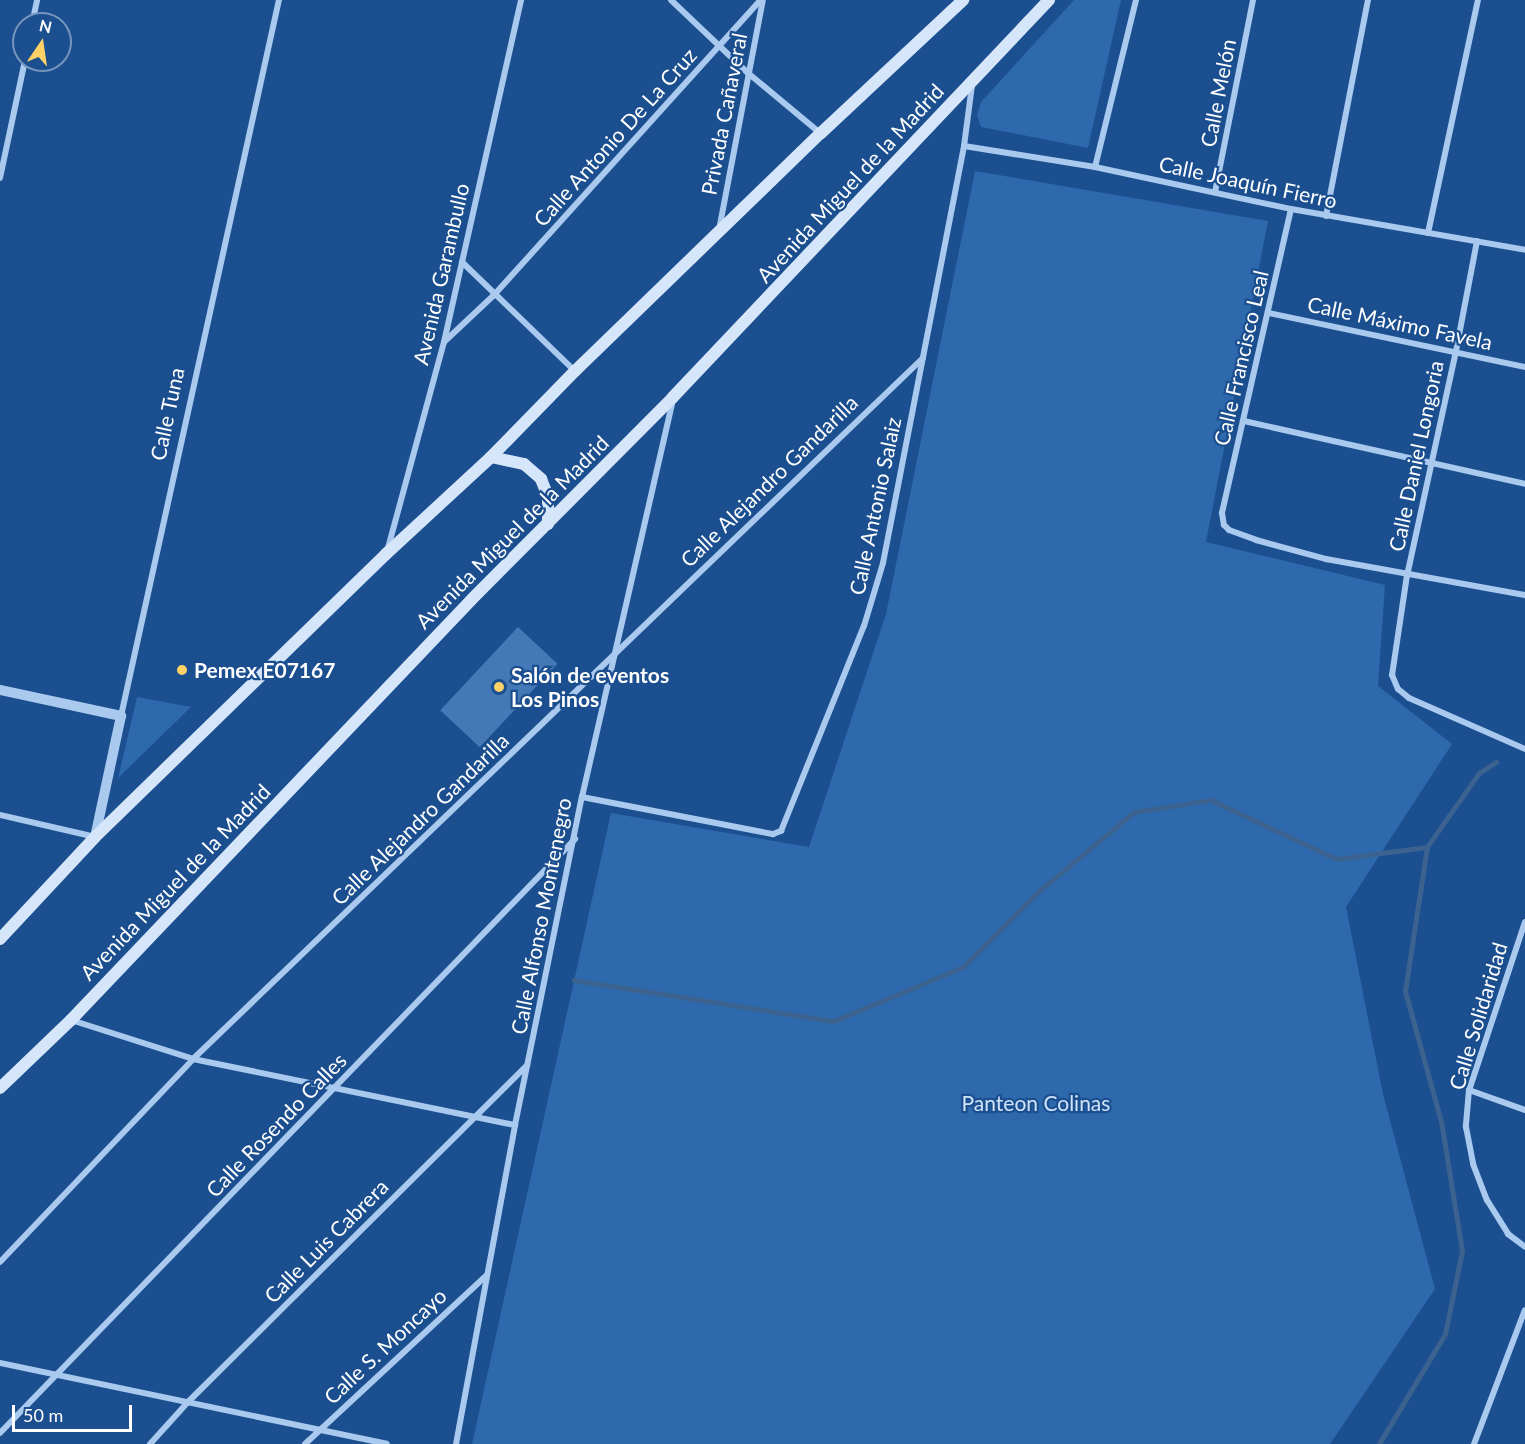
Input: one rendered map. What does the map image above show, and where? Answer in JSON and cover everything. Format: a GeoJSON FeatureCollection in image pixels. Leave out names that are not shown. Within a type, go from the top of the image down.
{"type":"FeatureCollection","features":[{"type":"Feature","properties":{"kind":"main road"},"geometry":{"type":"LineString","coordinates":[[0,939],[95,837],[491,456],[575,371],[820,133],[963,0]]}},
{"type":"Feature","properties":{"kind":"main road","name":"Avenida Miguel de la Madrid"},"geometry":{"type":"LineString","coordinates":[[0,1088],[71,1020],[472,599],[674,397],[1049,0]]}},
{"type":"Feature","properties":{"kind":"main road"},"geometry":{"type":"LineString","coordinates":[[491,456],[524,464],[541,479],[548,496],[549,524]]}},
{"type":"Feature","properties":{"kind":"street","name":"Calle Tuna"},"geometry":{"type":"LineString","coordinates":[[95,837],[279,0]]}},
{"type":"Feature","properties":{"kind":"street","name":"Avenida Garambullo"},"geometry":{"type":"LineString","coordinates":[[386,555],[444,342],[520,0]]}},
{"type":"Feature","properties":{"kind":"street"},"geometry":{"type":"LineString","coordinates":[[671,0],[748,73],[820,133]]}},
{"type":"Feature","properties":{"kind":"street","name":"Calle Antonio De La Cruz"},"geometry":{"type":"LineString","coordinates":[[444,342],[494,295],[762,0]]}},
{"type":"Feature","properties":{"kind":"street","name":"Privada Cañaveral"},"geometry":{"type":"LineString","coordinates":[[718,233],[762,0]]}},
{"type":"Feature","properties":{"kind":"street"},"geometry":{"type":"LineString","coordinates":[[1095,167],[1136,0]]}},
{"type":"Feature","properties":{"kind":"street","name":"Calle Melón"},"geometry":{"type":"LineString","coordinates":[[1215,192],[1253,0]]}},
{"type":"Feature","properties":{"kind":"street"},"geometry":{"type":"LineString","coordinates":[[1326,216],[1368,0]]}},
{"type":"Feature","properties":{"kind":"street"},"geometry":{"type":"LineString","coordinates":[[1428,233],[1478,0]]}},
{"type":"Feature","properties":{"kind":"street"},"geometry":{"type":"LineString","coordinates":[[0,178],[22,72]]}},
{"type":"Feature","properties":{"kind":"street","name":"Calle Antonio Salaiz"},"geometry":{"type":"LineString","coordinates":[[582,797],[773,834],[780,831],[875,596],[891,528],[964,146],[973,82]]}},
{"type":"Feature","properties":{"kind":"street","name":"Calle Joaquín Fierro"},"geometry":{"type":"LineString","coordinates":[[964,146],[1095,167],[1326,216],[1525,250]]}},
{"type":"Feature","properties":{"kind":"street","name":"Calle Francisco Leal"},"geometry":{"type":"LineString","coordinates":[[1291,209],[1222,513],[1224,525],[1229,530],[1256,540],[1326,559],[1407,575]]}},
{"type":"Feature","properties":{"kind":"street","name":"Calle Daniel Longoria"},"geometry":{"type":"LineString","coordinates":[[1477,241],[1456,351],[1407,575],[1393,679],[1398,689],[1409,698],[1525,749]]}},
{"type":"Feature","properties":{"kind":"street"},"geometry":{"type":"LineString","coordinates":[[462,262],[575,371]]}},
{"type":"Feature","properties":{"kind":"street","name":"Calle Máximo Favela"},"geometry":{"type":"LineString","coordinates":[[1269,313],[1525,367]]}},
{"type":"Feature","properties":{"kind":"street","name":"Calle Alejandro Gandarilla"},"geometry":{"type":"LineString","coordinates":[[0,1262],[193,1059],[923,357]]}},
{"type":"Feature","properties":{"kind":"street","name":"Calle Alfonso Montenegro"},"geometry":{"type":"LineString","coordinates":[[456,1444],[515,1125],[582,797],[674,397]]}},
{"type":"Feature","properties":{"kind":"street"},"geometry":{"type":"LineString","coordinates":[[1244,421],[1525,484]]}},
{"type":"Feature","properties":{"kind":"street"},"geometry":{"type":"LineString","coordinates":[[1407,575],[1525,596]]}},
{"type":"Feature","properties":{"kind":"street"},"geometry":{"type":"LineString","coordinates":[[0,690],[121,716]]}},
{"type":"Feature","properties":{"kind":"street"},"geometry":{"type":"LineString","coordinates":[[0,815],[95,837]]}},
{"type":"Feature","properties":{"kind":"street","name":"Calle Rosendo Calles"},"geometry":{"type":"LineString","coordinates":[[0,1433],[575,839]]}},
{"type":"Feature","properties":{"kind":"street","name":"Calle Solidaridad"},"geometry":{"type":"LineString","coordinates":[[1525,922],[1469,1090],[1466,1127],[1473,1164],[1497,1219],[1508,1234],[1525,1247]]}},
{"type":"Feature","properties":{"kind":"street"},"geometry":{"type":"LineString","coordinates":[[71,1020],[193,1059],[515,1125]]}},
{"type":"Feature","properties":{"kind":"street","name":"Calle Luis Cabrera"},"geometry":{"type":"LineString","coordinates":[[150,1444],[188,1402],[528,1064]]}},
{"type":"Feature","properties":{"kind":"street"},"geometry":{"type":"LineString","coordinates":[[1469,1090],[1525,1110]]}},
{"type":"Feature","properties":{"kind":"street","name":"Calle S. Moncayo"},"geometry":{"type":"LineString","coordinates":[[305,1444],[488,1274]]}},
{"type":"Feature","properties":{"kind":"street"},"geometry":{"type":"LineString","coordinates":[[1474,1444],[1525,1310]]}},
{"type":"Feature","properties":{"kind":"street"},"geometry":{"type":"LineString","coordinates":[[0,1363],[387,1444]]}},
{"type":"Feature","properties":{"kind":"green space"},"geometry":{"type":"Polygon","coordinates":[[[1074,0],[1121,0],[1088,148],[981,127],[977,115],[981,102],[1074,0]]]}},
{"type":"Feature","properties":{"kind":"green space","name":"Panteon Colinas"},"geometry":{"type":"Polygon","coordinates":[[[975,171],[1268,221],[1206,542],[1385,585],[1378,686],[1452,744],[1346,907],[1383,1094],[1435,1289],[1330,1444],[472,1444],[611,813],[809,847],[886,614],[975,171]]]}},
{"type":"Feature","properties":{"kind":"green space"},"geometry":{"type":"Polygon","coordinates":[[[137,697],[191,707],[118,778],[137,697]]]}},
{"type":"Feature","properties":{"kind":"building","name":"Salón de eventos Los Pinos"},"geometry":{"type":"Polygon","coordinates":[[[518,627],[557,664],[480,747],[440,710],[518,627]]]}},
{"type":"Feature","properties":{"kind":"waterway"},"geometry":{"type":"LineString","coordinates":[[1379,1444],[1445,1334],[1462,1251],[1441,1122],[1405,991],[1427,847],[1479,773],[1496,762]]}},
{"type":"Feature","properties":{"kind":"waterway"},"geometry":{"type":"LineString","coordinates":[[574,980],[834,1021],[963,967],[1038,892],[1134,812],[1211,800],[1337,859],[1427,847]]}},
{"type":"Feature","properties":{"kind":"place","name":"Pemex E07167"},"geometry":{"type":"Point","coordinates":[182,670]}},
{"type":"Feature","properties":{"kind":"place","name":"Salón de eventos Los Pinos"},"geometry":{"type":"Point","coordinates":[499,687]}}]}
